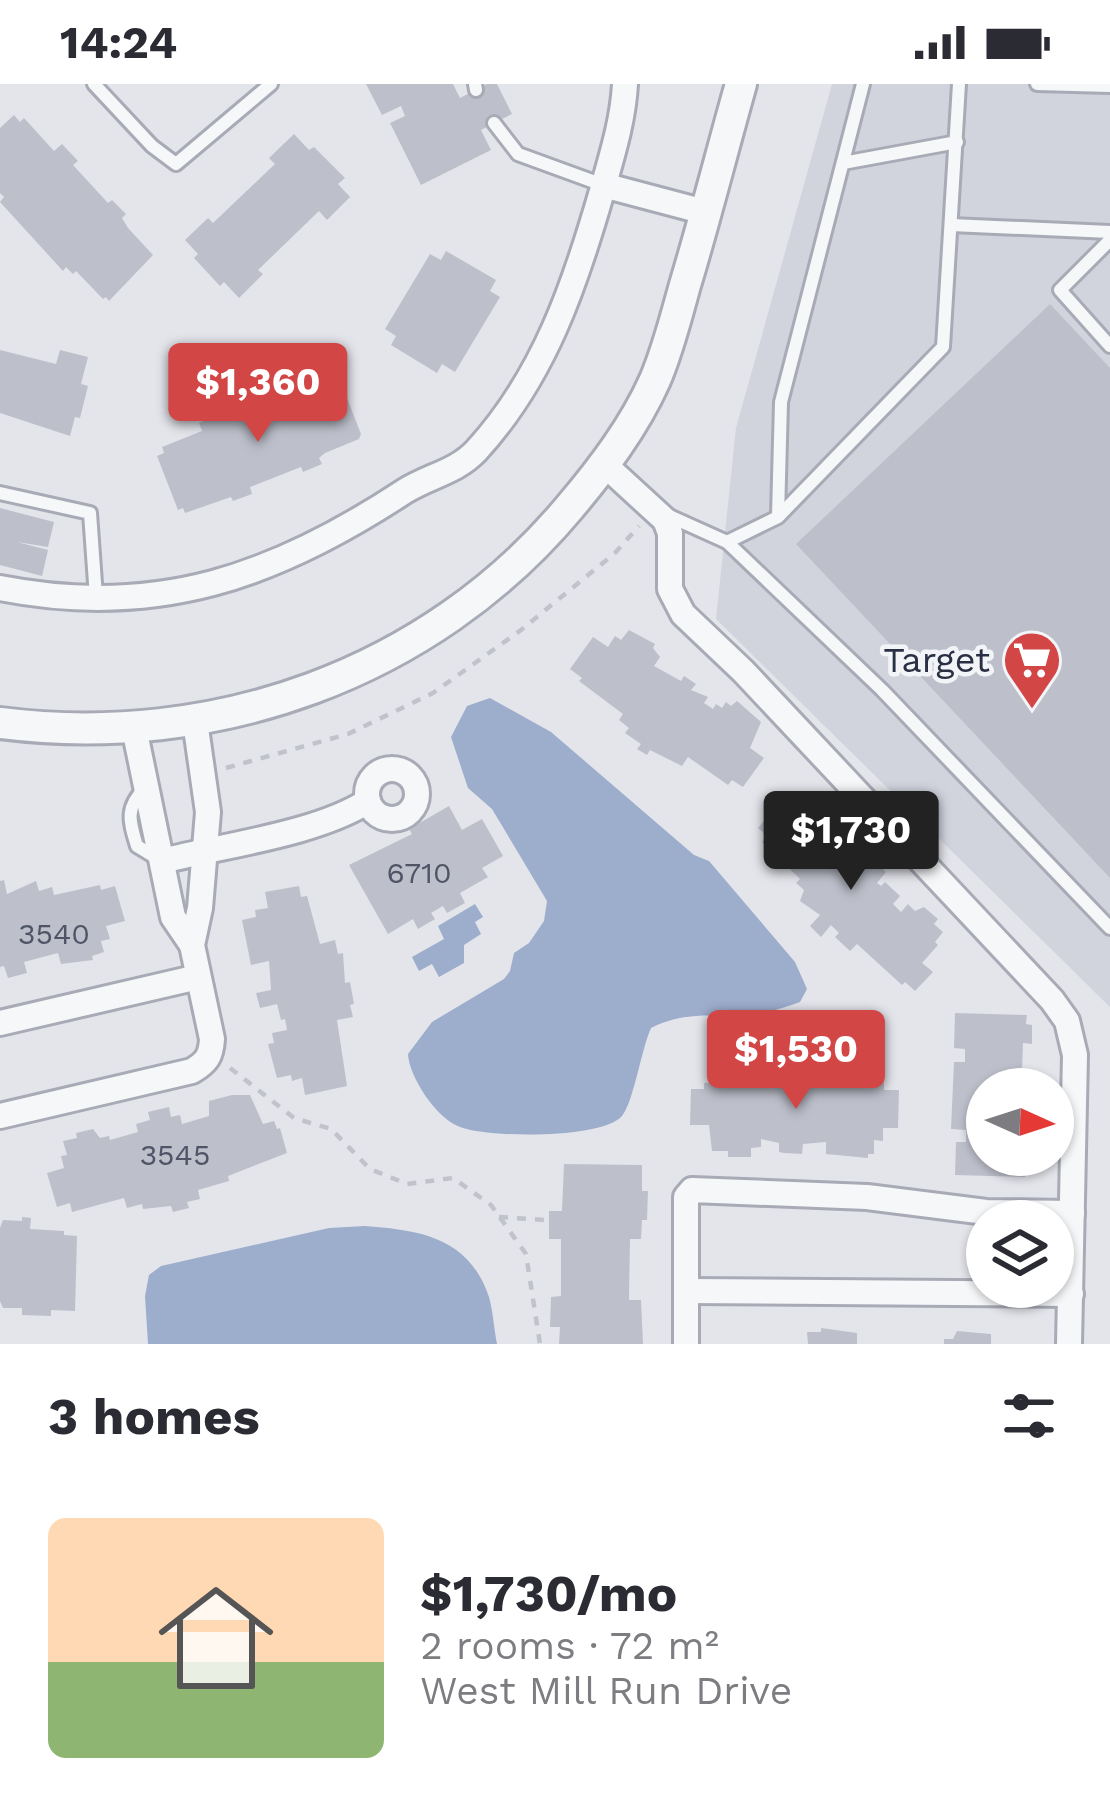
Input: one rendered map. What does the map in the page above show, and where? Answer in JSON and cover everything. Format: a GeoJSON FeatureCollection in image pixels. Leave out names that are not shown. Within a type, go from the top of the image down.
{"type":"FeatureCollection","features":[{"type":"Feature","properties":{"kind":"street"},"geometry":{"type":"LineString","coordinates":[[8,590],[96,598],[200,587],[277,564],[337,536],[411,487],[465,463],[525,386],[573,287],[621,124],[625,84]]}},
{"type":"Feature","properties":{"kind":"street"},"geometry":{"type":"LineString","coordinates":[[0,722],[65,729],[134,728],[264,706],[322,686],[412,642],[478,597],[525,557],[604,464],[655,379],[740,84]]}},
{"type":"Feature","properties":{"kind":"street"},"geometry":{"type":"LineString","coordinates":[[603,185],[706,212]]}},
{"type":"Feature","properties":{"kind":"street"},"geometry":{"type":"LineString","coordinates":[[604,464],[656,509],[670,533],[670,589],[683,614],[743,671],[1067,1021],[1075,1055],[1072,1200]]}},
{"type":"Feature","properties":{"kind":"street"},"geometry":{"type":"LineString","coordinates":[[0,1116],[193,1071],[207,1063],[212,1053],[192,944],[200,908],[208,812],[195,721]]}},
{"type":"Feature","properties":{"kind":"street"},"geometry":{"type":"LineString","coordinates":[[134,728],[172,917],[192,944]]}},
{"type":"Feature","properties":{"kind":"street"},"geometry":{"type":"LineString","coordinates":[[163,861],[293,831],[354,811],[368,801]]}},
{"type":"Feature","properties":{"kind":"street"},"geometry":{"type":"LineString","coordinates":[[0,1023],[198,977]]}},
{"type":"Feature","properties":{"kind":"street"},"geometry":{"type":"LineString","coordinates":[[686,1344],[686,1197],[692,1190],[879,1198],[966,1210]]}},
{"type":"Feature","properties":{"kind":"street"},"geometry":{"type":"LineString","coordinates":[[686,1291],[966,1293]]}},
{"type":"Feature","properties":{"kind":"street"},"geometry":{"type":"LineString","coordinates":[[1070,1344],[1071,1308]]}},
{"type":"Feature","properties":{"kind":"lane"},"geometry":{"type":"LineString","coordinates":[[94,84],[152,146],[176,164],[271,84]]}},
{"type":"Feature","properties":{"kind":"lane"},"geometry":{"type":"LineString","coordinates":[[778,518],[781,402],[863,84]]}},
{"type":"Feature","properties":{"kind":"lane"},"geometry":{"type":"LineString","coordinates":[[727,542],[778,518],[943,347],[959,84]]}},
{"type":"Feature","properties":{"kind":"lane"},"geometry":{"type":"LineString","coordinates":[[1037,84],[1110,86]]}},
{"type":"Feature","properties":{"kind":"lane"},"geometry":{"type":"LineString","coordinates":[[494,123],[518,154],[603,185]]}},
{"type":"Feature","properties":{"kind":"lane"},"geometry":{"type":"LineString","coordinates":[[843,163],[957,142]]}},
{"type":"Feature","properties":{"kind":"lane"},"geometry":{"type":"LineString","coordinates":[[951,225],[1110,236]]}},
{"type":"Feature","properties":{"kind":"lane"},"geometry":{"type":"LineString","coordinates":[[1110,236],[1060,290],[1110,346]]}},
{"type":"Feature","properties":{"kind":"lane"},"geometry":{"type":"LineString","coordinates":[[0,493],[90,514],[96,598]]}},
{"type":"Feature","properties":{"kind":"lane"},"geometry":{"type":"LineString","coordinates":[[656,509],[727,542],[882,690],[1110,928]]}},
{"type":"Feature","properties":{"kind":"path"},"geometry":{"type":"LineString","coordinates":[[204,773],[348,734],[433,693],[616,553],[656,509]]}},
{"type":"Feature","properties":{"kind":"path"},"geometry":{"type":"LineString","coordinates":[[212,1053],[294,1118],[331,1129],[370,1169],[406,1184],[453,1178],[490,1205],[526,1254],[540,1344]]}},
{"type":"Feature","properties":{"kind":"path"},"geometry":{"type":"LineString","coordinates":[[499,1217],[545,1220]]}},
{"type":"Feature","properties":{"kind":"shaded area"},"geometry":{"type":"Polygon","coordinates":[[[832,84],[1110,84],[1110,1007],[716,619],[736,428],[832,84]]]}},
{"type":"Feature","properties":{"kind":"water"},"geometry":{"type":"Polygon","coordinates":[[[490,698],[551,732],[694,855],[709,861],[795,962],[807,989],[800,1002],[773,1011],[685,1017],[651,1028],[622,1116],[592,1129],[518,1134],[460,1127],[434,1106],[410,1063],[408,1054],[432,1022],[504,979],[514,953],[529,943],[544,921],[547,901],[492,809],[468,788],[451,737],[467,706],[490,698]]]}},
{"type":"Feature","properties":{"kind":"water"},"geometry":{"type":"Polygon","coordinates":[[[475,904],[483,917],[475,922],[481,934],[464,945],[464,963],[439,977],[432,964],[419,971],[412,957],[444,939],[438,926],[475,904]]]}},
{"type":"Feature","properties":{"kind":"water"},"geometry":{"type":"Polygon","coordinates":[[[365,1226],[423,1234],[469,1261],[489,1297],[497,1344],[148,1344],[145,1296],[149,1275],[161,1266],[329,1228],[365,1226]]]}},
{"type":"Feature","properties":{"kind":"building"},"geometry":{"type":"Polygon","coordinates":[[[366,84],[453,84],[460,98],[497,84],[512,114],[481,130],[491,150],[421,185],[390,123],[405,116],[401,106],[382,115],[366,84]]]}},
{"type":"Feature","properties":{"kind":"building"},"geometry":{"type":"Polygon","coordinates":[[[14,115],[20,122],[24,118],[54,151],[62,144],[78,161],[73,165],[108,203],[112,200],[126,214],[122,218],[128,228],[153,255],[109,301],[76,271],[73,274],[66,267],[63,271],[0,202],[4,197],[0,193],[0,128],[14,115]]]}},
{"type":"Feature","properties":{"kind":"building"},"geometry":{"type":"Polygon","coordinates":[[[294,134],[345,178],[338,184],[350,197],[327,220],[319,211],[258,270],[263,274],[239,298],[224,282],[220,286],[194,258],[198,254],[185,240],[208,218],[213,223],[275,164],[269,158],[294,134]]]}},
{"type":"Feature","properties":{"kind":"building"},"geometry":{"type":"Polygon","coordinates":[[[446,251],[496,280],[490,291],[500,297],[455,372],[442,364],[437,373],[391,345],[396,336],[385,329],[430,254],[441,260],[446,251]]]}},
{"type":"Feature","properties":{"kind":"building","name":"Target"},"geometry":{"type":"Polygon","coordinates":[[[1050,304],[1110,368],[1110,878],[796,544],[1050,304]]]}},
{"type":"Feature","properties":{"kind":"building"},"geometry":{"type":"Polygon","coordinates":[[[0,350],[56,364],[60,350],[88,357],[81,384],[88,386],[70,436],[0,413],[0,350]]]}},
{"type":"Feature","properties":{"kind":"building"},"geometry":{"type":"Polygon","coordinates":[[[332,378],[340,380],[359,439],[325,453],[319,458],[322,464],[250,487],[252,494],[185,513],[183,508],[178,510],[157,456],[164,453],[162,447],[202,431],[199,423],[218,415],[220,421],[271,401],[267,392],[285,385],[289,394],[332,378]]]}},
{"type":"Feature","properties":{"kind":"building"},"geometry":{"type":"Polygon","coordinates":[[[0,508],[54,522],[48,547],[17,542],[48,550],[42,576],[0,565],[0,508]]]}},
{"type":"Feature","properties":{"kind":"building"},"geometry":{"type":"Polygon","coordinates":[[[629,630],[655,644],[660,657],[654,666],[696,684],[691,690],[708,697],[704,703],[713,709],[716,704],[722,708],[726,702],[731,706],[737,701],[761,722],[750,748],[764,758],[743,787],[732,780],[728,785],[688,757],[682,766],[650,750],[647,755],[637,749],[641,744],[625,733],[629,728],[619,720],[623,714],[570,669],[593,637],[608,647],[615,636],[621,640],[629,630]]]}},
{"type":"Feature","properties":{"kind":"building"},"geometry":{"type":"Polygon","coordinates":[[[816,800],[844,819],[838,825],[849,835],[840,845],[862,858],[858,863],[865,869],[873,860],[886,872],[877,883],[885,882],[900,896],[893,904],[901,912],[908,904],[915,911],[924,907],[938,919],[934,924],[943,932],[922,963],[933,972],[915,991],[857,944],[850,951],[835,937],[839,933],[831,925],[821,937],[810,926],[820,915],[800,901],[804,890],[796,883],[800,879],[762,842],[767,836],[758,828],[776,807],[782,804],[792,813],[802,803],[808,809],[816,800]]]}},
{"type":"Feature","properties":{"kind":"building"},"geometry":{"type":"Polygon","coordinates":[[[449,806],[462,830],[482,819],[503,856],[482,868],[488,877],[460,893],[465,903],[447,913],[443,906],[431,913],[435,919],[418,929],[413,919],[388,934],[349,865],[412,834],[409,829],[449,806]]]}},
{"type":"Feature","properties":{"kind":"building"},"geometry":{"type":"Polygon","coordinates":[[[4,880],[7,894],[36,881],[39,891],[52,887],[54,895],[115,886],[125,921],[106,926],[110,939],[101,941],[104,952],[92,956],[93,960],[61,964],[58,953],[24,962],[27,973],[8,978],[4,966],[0,967],[0,881],[4,880]]]}},
{"type":"Feature","properties":{"kind":"building"},"geometry":{"type":"Polygon","coordinates":[[[299,886],[301,897],[307,896],[320,944],[335,940],[338,954],[343,953],[345,983],[350,982],[354,1004],[350,1005],[353,1017],[337,1020],[347,1086],[305,1095],[302,1078],[277,1078],[268,1044],[274,1043],[272,1033],[287,1030],[285,1019],[281,1020],[277,1004],[260,1008],[256,993],[271,990],[269,961],[251,965],[242,920],[256,917],[255,910],[268,908],[265,892],[299,886]]]}},
{"type":"Feature","properties":{"kind":"building"},"geometry":{"type":"Polygon","coordinates":[[[955,1013],[1027,1015],[1026,1024],[1032,1025],[1032,1044],[1023,1043],[1022,1068],[966,1068],[966,1130],[951,1129],[954,1062],[965,1062],[965,1049],[954,1048],[955,1013]]]}},
{"type":"Feature","properties":{"kind":"building"},"geometry":{"type":"Polygon","coordinates":[[[785,1059],[803,1059],[803,1067],[825,1064],[825,1070],[839,1070],[840,1082],[884,1082],[884,1090],[899,1090],[898,1128],[883,1128],[883,1141],[874,1140],[874,1154],[868,1158],[826,1154],[826,1142],[803,1144],[802,1154],[784,1153],[779,1152],[779,1143],[761,1139],[761,1147],[751,1148],[751,1157],[712,1151],[709,1125],[690,1125],[691,1089],[704,1089],[704,1083],[758,1080],[758,1069],[784,1066],[785,1059]]]}},
{"type":"Feature","properties":{"kind":"building"},"geometry":{"type":"Polygon","coordinates":[[[250,1095],[263,1124],[274,1121],[280,1128],[287,1153],[198,1190],[200,1199],[173,1212],[171,1206],[127,1208],[124,1198],[72,1212],[70,1203],[57,1207],[47,1173],[64,1168],[63,1141],[93,1129],[100,1138],[109,1136],[110,1140],[138,1132],[136,1124],[150,1120],[148,1112],[169,1107],[171,1117],[180,1115],[182,1124],[209,1116],[209,1101],[250,1095]]]}},
{"type":"Feature","properties":{"kind":"building"},"geometry":{"type":"Polygon","coordinates":[[[956,1142],[966,1142],[966,1175],[955,1175],[956,1142]]]}},
{"type":"Feature","properties":{"kind":"building"},"geometry":{"type":"Polygon","coordinates":[[[564,1164],[642,1165],[642,1191],[648,1191],[647,1220],[642,1220],[641,1239],[630,1239],[629,1300],[641,1300],[643,1344],[559,1344],[560,1327],[550,1327],[551,1297],[561,1296],[561,1239],[549,1239],[549,1211],[562,1211],[564,1164]]]}},
{"type":"Feature","properties":{"kind":"building"},"geometry":{"type":"Polygon","coordinates":[[[22,1217],[31,1218],[30,1229],[77,1236],[75,1311],[22,1315],[22,1308],[3,1308],[0,1228],[3,1220],[22,1221],[22,1217]]]}},
{"type":"Feature","properties":{"kind":"building"},"geometry":{"type":"Polygon","coordinates":[[[821,1328],[857,1333],[857,1344],[808,1344],[807,1332],[821,1332],[821,1328]]]}},
{"type":"Feature","properties":{"kind":"building"},"geometry":{"type":"Polygon","coordinates":[[[957,1331],[991,1334],[991,1344],[944,1344],[957,1331]]]}},
{"type":"Feature","properties":{"kind":"place","name":"Target"},"geometry":{"type":"Point","coordinates":[1032,711]}}]}
